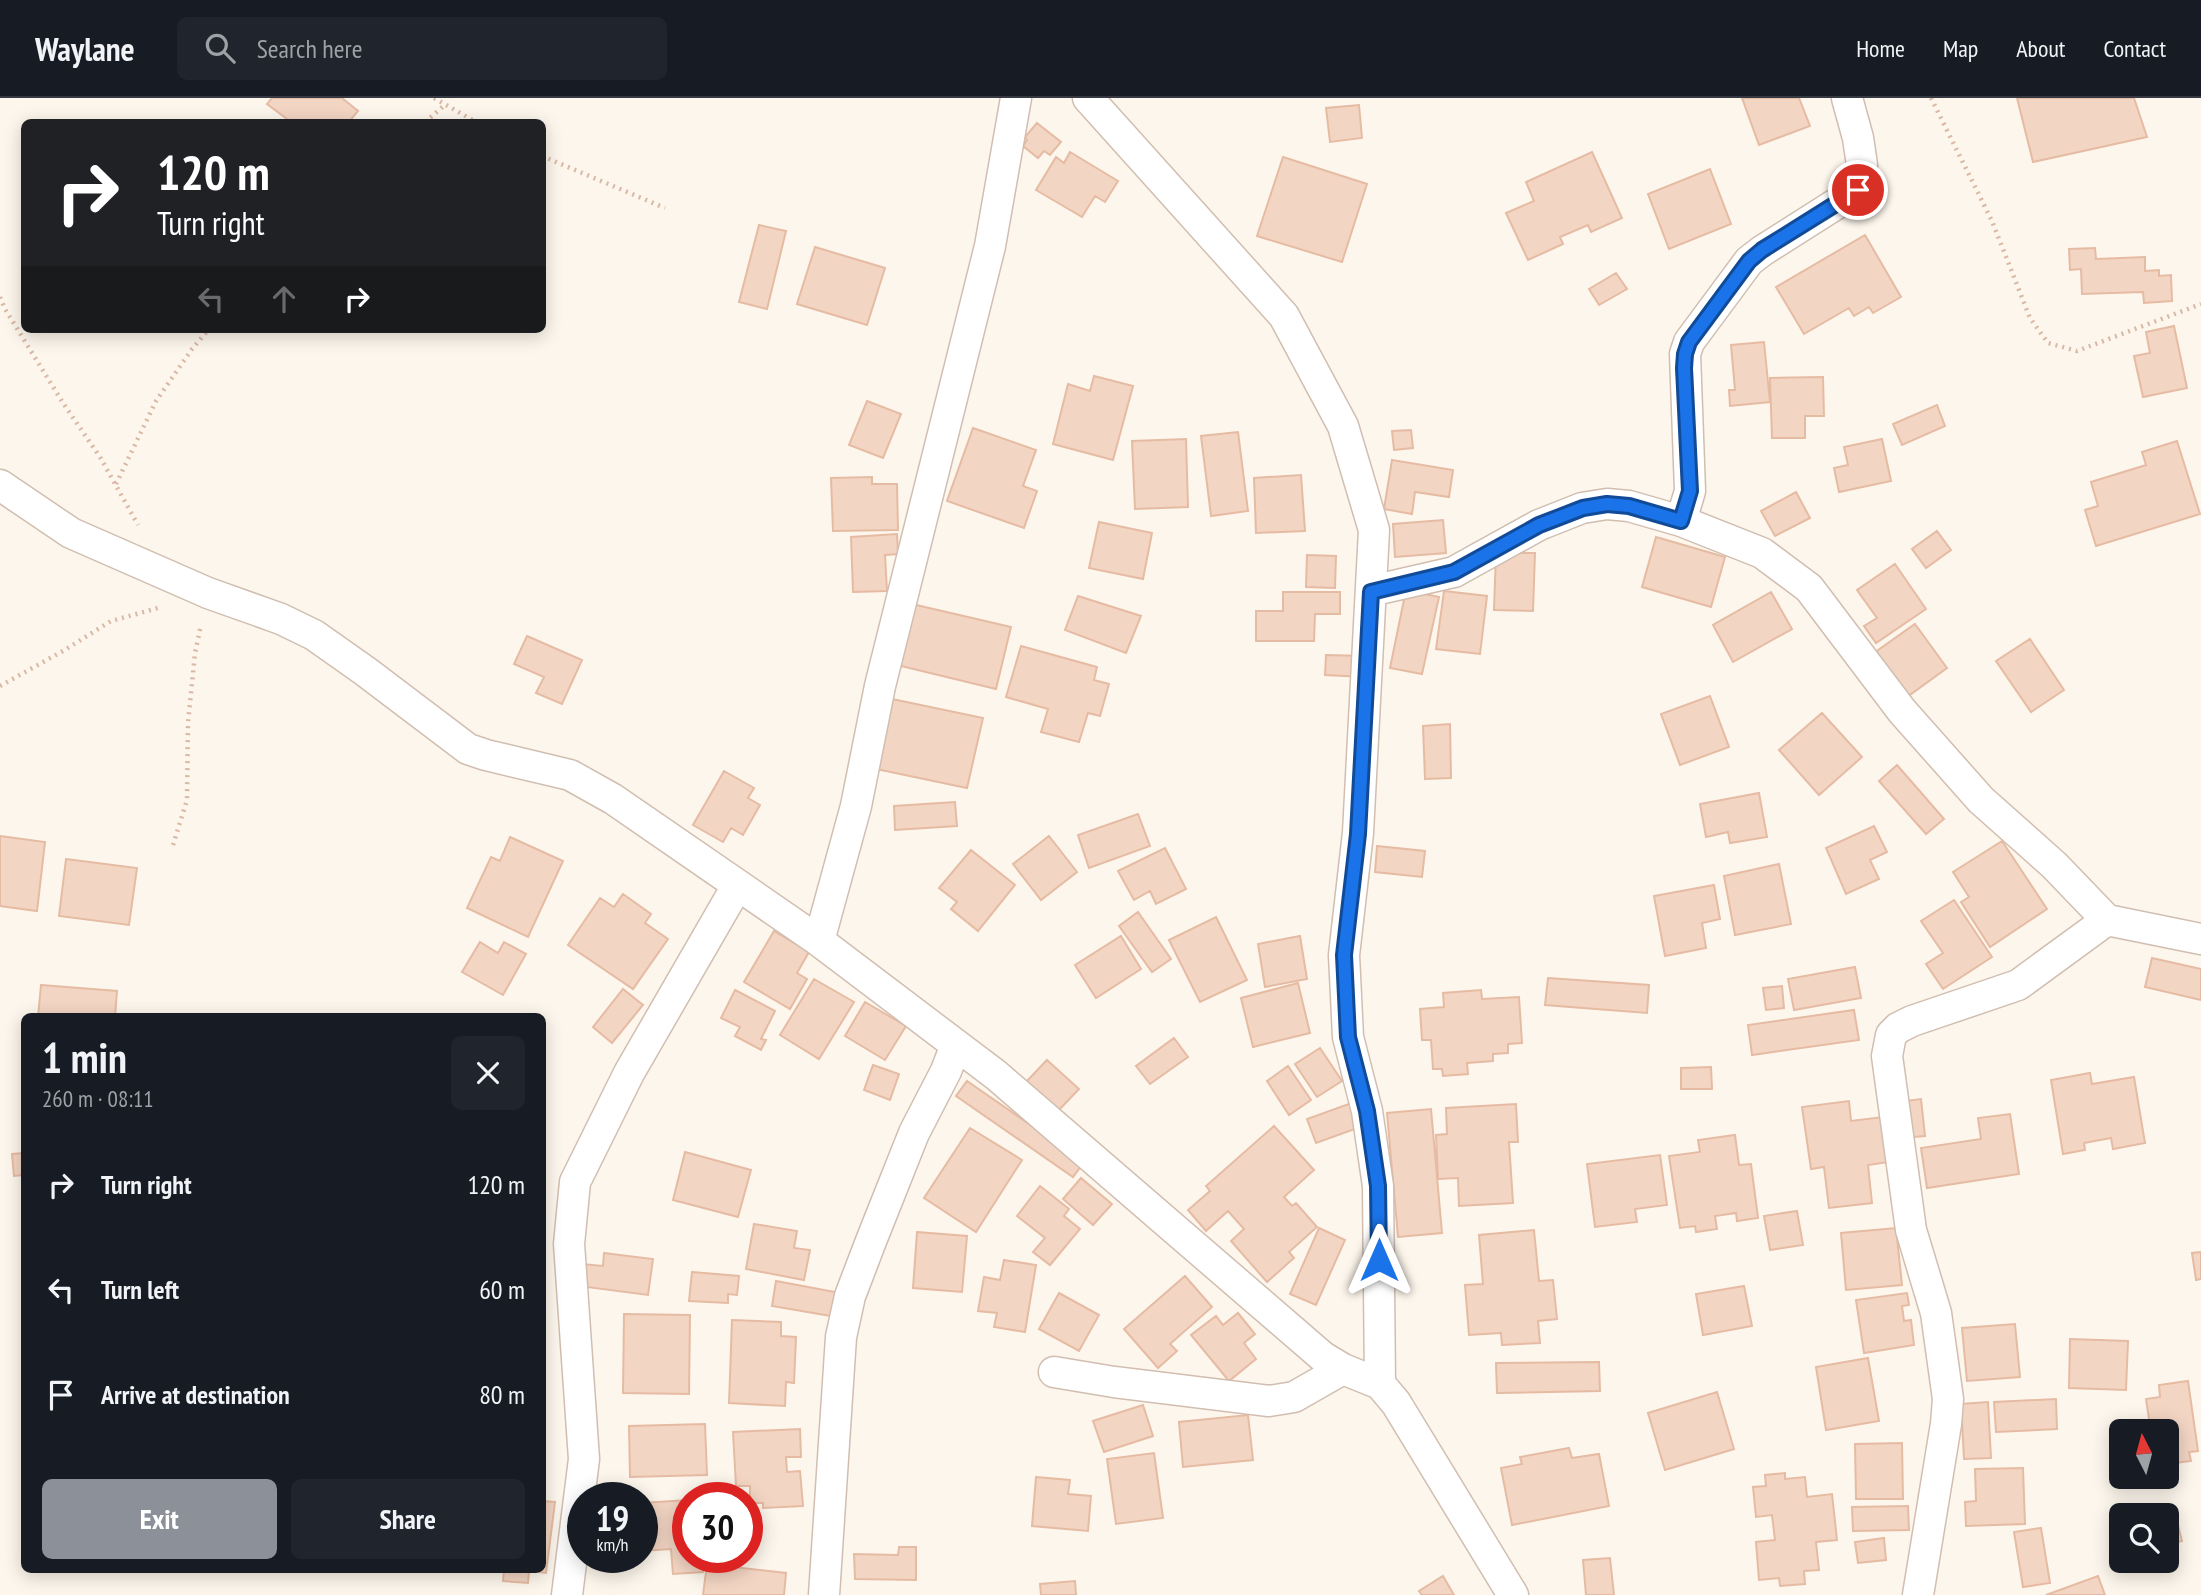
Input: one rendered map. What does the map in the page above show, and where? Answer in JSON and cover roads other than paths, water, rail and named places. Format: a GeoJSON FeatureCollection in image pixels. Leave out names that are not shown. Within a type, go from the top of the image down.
{"type":"FeatureCollection","features":[{"type":"Feature","properties":{"kind":"street"},"geometry":{"type":"LineString","coordinates":[[819,941],[856,806],[880,687],[990,246],[1016,98]]}},
{"type":"Feature","properties":{"kind":"street"},"geometry":{"type":"LineString","coordinates":[[1088,98],[1284,316],[1343,426],[1374,530],[1358,834],[1344,955],[1348,1037],[1367,1111],[1378,1186],[1380,1384]]}},
{"type":"Feature","properties":{"kind":"street"},"geometry":{"type":"LineString","coordinates":[[1681,521],[1690,491],[1685,354],[1689,342],[1749,261],[1762,250],[1858,190],[1862,165],[1847,98]]}},
{"type":"Feature","properties":{"kind":"street"},"geometry":{"type":"LineString","coordinates":[[0,485],[71,533],[208,593],[281,619],[313,635],[468,749],[570,775],[581,781],[613,799],[819,941],[996,1075],[1310,1347],[1343,1369],[1380,1384],[1396,1403],[1513,1595]]}},
{"type":"Feature","properties":{"kind":"street"},"geometry":{"type":"LineString","coordinates":[[1371,592],[1454,572],[1539,525],[1583,508],[1607,504],[1629,506],[1681,521],[1762,553],[1809,588],[1902,711],[1981,800],[2054,865],[2107,920],[2201,939]]}},
{"type":"Feature","properties":{"kind":"street"},"geometry":{"type":"LineString","coordinates":[[567,1595],[584,1459],[569,1244],[575,1182],[629,1073],[737,886]]}},
{"type":"Feature","properties":{"kind":"street"},"geometry":{"type":"LineString","coordinates":[[1918,1595],[1948,1399],[1936,1313],[1911,1230],[1889,1075],[1888,1043],[1898,1028],[1912,1021],[2018,985],[2107,920]]}},
{"type":"Feature","properties":{"kind":"street"},"geometry":{"type":"LineString","coordinates":[[824,1595],[841,1337],[850,1296],[915,1133],[957,1045]]}},
{"type":"Feature","properties":{"kind":"street"},"geometry":{"type":"LineString","coordinates":[[1054,1372],[1269,1401],[1294,1397],[1343,1369]]}}]}
